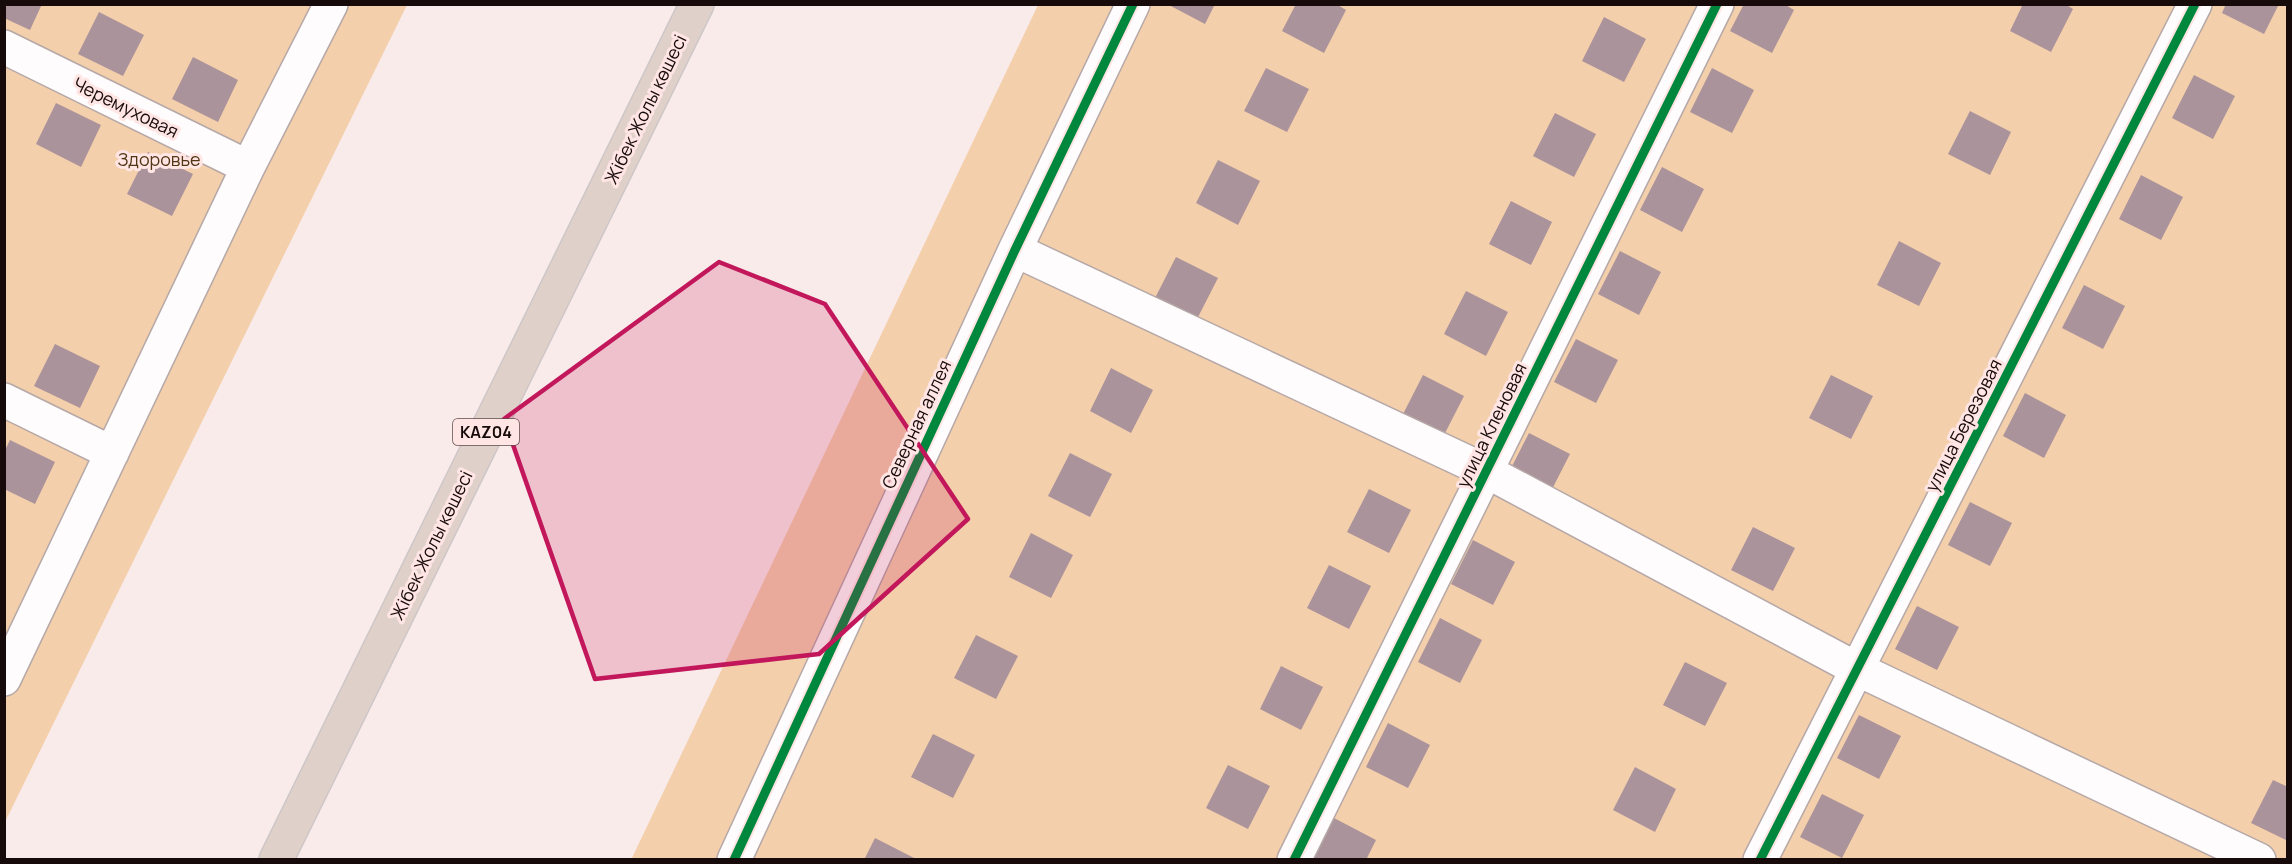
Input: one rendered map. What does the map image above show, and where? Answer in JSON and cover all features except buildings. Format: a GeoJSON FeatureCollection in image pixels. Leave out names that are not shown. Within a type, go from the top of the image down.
{"type":"FeatureCollection","features":[{"type":"Feature","properties":{"kind":"highway","name":"Жібек Жолы көшесі"},"geometry":{"type":"LineString","coordinates":[[276,860],[697,4]]}},
{"type":"Feature","properties":{"kind":"street"},"geometry":{"type":"LineString","coordinates":[[4,679],[248,167],[331,4]]}},
{"type":"Feature","properties":{"kind":"street","name":"Северная аллея"},"geometry":{"type":"LineString","coordinates":[[734,860],[1015,250],[1133,4]]}},
{"type":"Feature","properties":{"kind":"street","name":"улица Кленовая"},"geometry":{"type":"LineString","coordinates":[[1294,860],[1717,4]]}},
{"type":"Feature","properties":{"kind":"street","name":"улица Березовая"},"geometry":{"type":"LineString","coordinates":[[1760,860],[2195,4]]}},
{"type":"Feature","properties":{"kind":"street","name":"Черемуховая"},"geometry":{"type":"LineString","coordinates":[[4,47],[248,167]]}},
{"type":"Feature","properties":{"kind":"street"},"geometry":{"type":"LineString","coordinates":[[1015,250],[1486,471],[1857,669],[2259,860]]}},
{"type":"Feature","properties":{"kind":"street"},"geometry":{"type":"LineString","coordinates":[[4,400],[112,453]]}},
{"type":"Feature","properties":{"kind":"highlighted area"},"geometry":{"type":"Polygon","coordinates":[[[719,262],[825,304],[968,519],[819,654],[595,679],[504,419],[719,262]]]}},
{"type":"Feature","properties":{"kind":"green space","name":"Здоровье"},"geometry":{"type":"Polygon","coordinates":[[[5,5],[407,5],[5,822],[5,5]]]}},
{"type":"Feature","properties":{"kind":"green space"},"geometry":{"type":"Polygon","coordinates":[[[1038,5],[2287,5],[2287,859],[631,860],[1038,5]]]}},
{"type":"Feature","properties":{"kind":"cycle path"},"geometry":{"type":"LineString","coordinates":[[734,860],[1015,250],[1133,4]]}},
{"type":"Feature","properties":{"kind":"cycle path"},"geometry":{"type":"LineString","coordinates":[[1294,860],[1717,4]]}},
{"type":"Feature","properties":{"kind":"cycle path"},"geometry":{"type":"LineString","coordinates":[[1760,860],[2195,4]]}}]}
